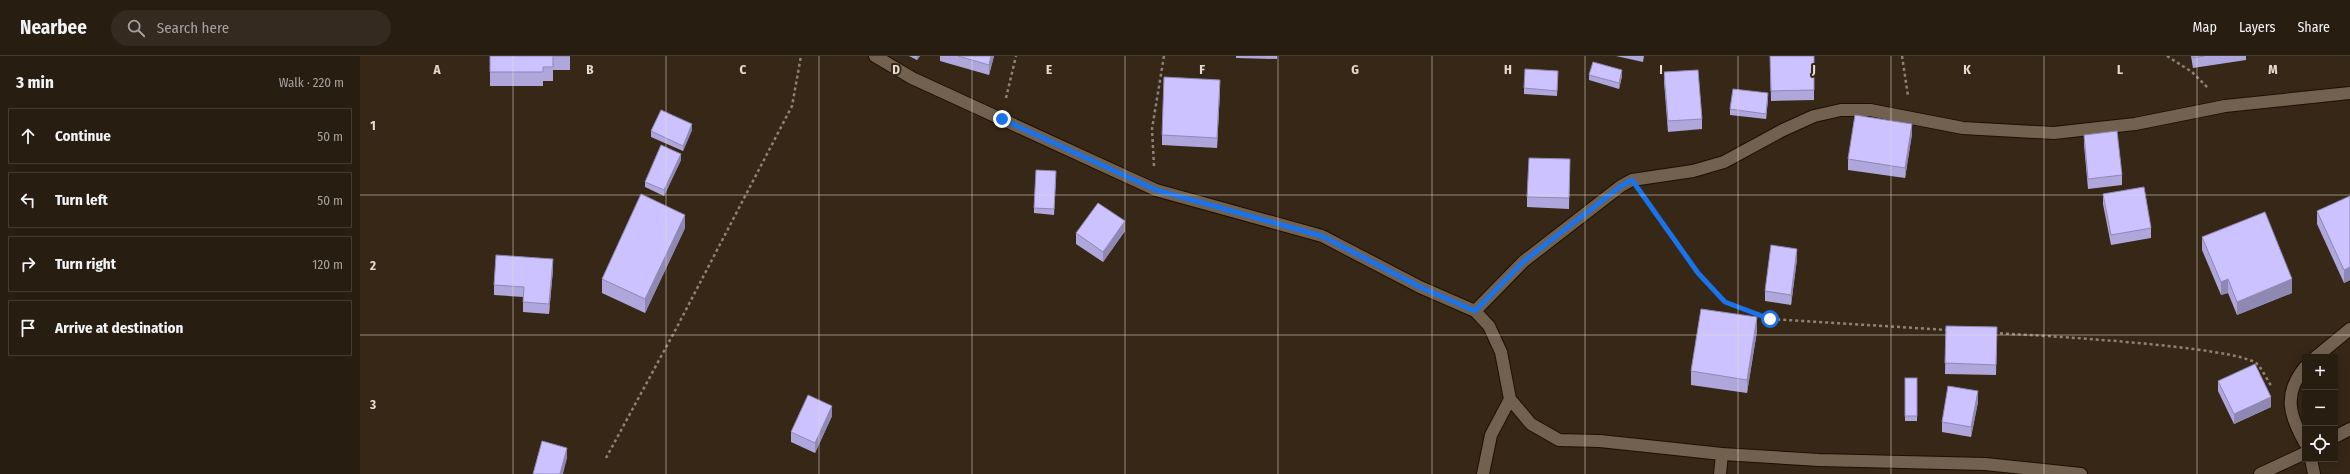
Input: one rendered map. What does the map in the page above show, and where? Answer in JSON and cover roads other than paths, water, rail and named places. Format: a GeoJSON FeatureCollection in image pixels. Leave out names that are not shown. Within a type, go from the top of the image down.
{"type":"FeatureCollection","features":[{"type":"Feature","properties":{"kind":"street"},"geometry":{"type":"LineString","coordinates":[[875,56],[912,78],[1156,190],[1322,236],[1420,287],[1475,311],[1489,326],[1501,352],[1510,399],[1531,424],[1559,440],[1600,440],[1722,454],[1819,460],[1984,464],[2081,474]]}},
{"type":"Feature","properties":{"kind":"street"},"geometry":{"type":"LineString","coordinates":[[1475,311],[1524,261],[1621,186],[1632,180],[1693,171],[1724,162],[1783,130],[1814,116],[1840,110],[1870,110],[1963,128],[2054,133],[2135,124],[2225,106],[2350,93]]}},
{"type":"Feature","properties":{"kind":"street"},"geometry":{"type":"LineString","coordinates":[[2320,354],[2350,329]]}},
{"type":"Feature","properties":{"kind":"street"},"geometry":{"type":"LineString","coordinates":[[2302,371],[2296,379],[2290,397],[2293,422],[2302,438]]}},
{"type":"Feature","properties":{"kind":"street"},"geometry":{"type":"LineString","coordinates":[[1483,474],[1491,435],[1510,399]]}},
{"type":"Feature","properties":{"kind":"street"},"geometry":{"type":"LineString","coordinates":[[2338,435],[2350,429]]}},
{"type":"Feature","properties":{"kind":"street"},"geometry":{"type":"LineString","coordinates":[[1720,474],[1722,454]]}},
{"type":"Feature","properties":{"kind":"street"},"geometry":{"type":"LineString","coordinates":[[2260,474],[2302,454]]}},
{"type":"Feature","properties":{"kind":"street"},"geometry":{"type":"LineString","coordinates":[[2312,462],[2314,474]]}}]}
